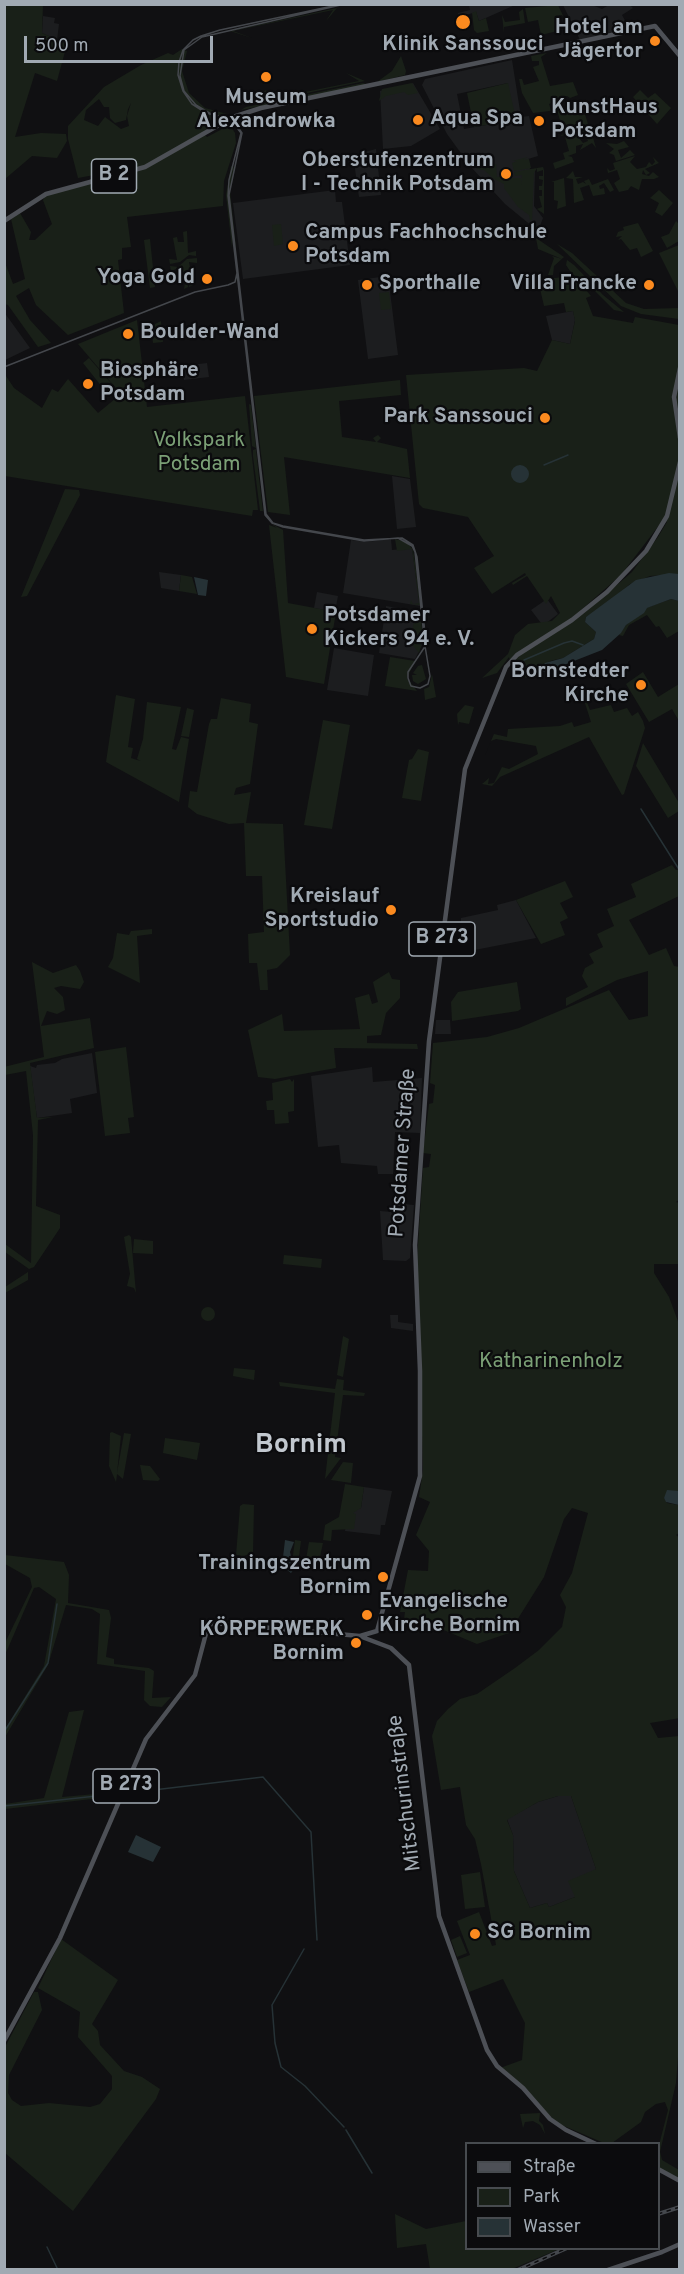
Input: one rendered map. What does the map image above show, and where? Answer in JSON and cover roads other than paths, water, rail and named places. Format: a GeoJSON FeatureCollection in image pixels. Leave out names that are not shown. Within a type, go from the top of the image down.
{"type":"FeatureCollection","features":[{"type":"Feature","properties":{"kind":"main road","name":"B 2"},"geometry":{"type":"LineString","coordinates":[[4,221],[46,194],[146,167],[236,116],[261,108],[655,26],[680,56]]}},
{"type":"Feature","properties":{"kind":"main road"},"geometry":{"type":"LineString","coordinates":[[680,368],[674,397],[680,438]]}},
{"type":"Feature","properties":{"kind":"main road","name":"Potsdamer Straße"},"geometry":{"type":"LineString","coordinates":[[377,1631],[420,1476],[420,1374],[414,1254],[429,1041],[465,770],[499,679],[511,660],[595,602],[617,583],[645,551],[667,516],[680,462]]}},
{"type":"Feature","properties":{"kind":"main road","name":"B 273"},"geometry":{"type":"LineString","coordinates":[[4,2042],[60,1938],[146,1739],[196,1672],[205,1631],[209,1625],[360,1636],[377,1631]]}},
{"type":"Feature","properties":{"kind":"main road"},"geometry":{"type":"LineString","coordinates":[[377,1631],[381,1643]]}},
{"type":"Feature","properties":{"kind":"main road"},"geometry":{"type":"LineString","coordinates":[[360,1636],[381,1643]]}},
{"type":"Feature","properties":{"kind":"main road","name":"Mitschurinstraße"},"geometry":{"type":"LineString","coordinates":[[381,1643],[409,1665],[439,1916],[492,2060],[523,2088],[552,2121],[592,2142]]}},
{"type":"Feature","properties":{"kind":"main road"},"geometry":{"type":"LineString","coordinates":[[660,2170],[680,2181]]}},
{"type":"Feature","properties":{"kind":"main road"},"geometry":{"type":"LineString","coordinates":[[608,2270],[680,2244]]}},
{"type":"Feature","properties":{"kind":"water"},"geometry":{"type":"Polygon","coordinates":[[[520,465],[526,468],[529,474],[526,480],[520,483],[514,480],[511,474],[514,468],[520,465]]]}},
{"type":"Feature","properties":{"kind":"water"},"geometry":{"type":"Polygon","coordinates":[[[669,573],[679,574],[679,601],[671,599],[647,608],[644,613],[626,625],[621,633],[602,650],[546,672],[539,671],[545,663],[563,658],[594,639],[596,632],[585,622],[586,617],[636,580],[669,573]]]}},
{"type":"Feature","properties":{"kind":"water"},"geometry":{"type":"Polygon","coordinates":[[[194,577],[208,580],[206,596],[198,595],[194,577]]]}},
{"type":"Feature","properties":{"kind":"water"},"geometry":{"type":"Polygon","coordinates":[[[667,1490],[679,1491],[679,1505],[666,1502],[664,1498],[667,1490]]]}},
{"type":"Feature","properties":{"kind":"water"},"geometry":{"type":"Polygon","coordinates":[[[285,1540],[294,1542],[290,1552],[294,1569],[291,1573],[282,1566],[285,1540]]]}},
{"type":"Feature","properties":{"kind":"water"},"geometry":{"type":"Polygon","coordinates":[[[136,1835],[161,1847],[153,1862],[128,1852],[136,1835]]]}},
{"type":"Feature","properties":{"kind":"waterway"},"geometry":{"type":"LineString","coordinates":[[544,465],[568,455]]}},
{"type":"Feature","properties":{"kind":"waterway"},"geometry":{"type":"LineString","coordinates":[[524,660],[564,643],[572,641],[583,645]]}},
{"type":"Feature","properties":{"kind":"waterway"},"geometry":{"type":"LineString","coordinates":[[641,809],[680,871]]}},
{"type":"Feature","properties":{"kind":"waterway"},"geometry":{"type":"LineString","coordinates":[[4,1732],[48,1663],[57,1604]]}},
{"type":"Feature","properties":{"kind":"waterway"},"geometry":{"type":"LineString","coordinates":[[128,1793],[263,1777],[311,1832],[317,1940]]}},
{"type":"Feature","properties":{"kind":"waterway"},"geometry":{"type":"LineString","coordinates":[[4,1806],[115,1794]]}},
{"type":"Feature","properties":{"kind":"waterway"},"geometry":{"type":"LineString","coordinates":[[304,1949],[272,2005],[275,2043],[281,2067],[305,2086],[344,2127]]}},
{"type":"Feature","properties":{"kind":"waterway"},"geometry":{"type":"LineString","coordinates":[[346,2130],[372,2173]]}},
{"type":"Feature","properties":{"kind":"waterway"},"geometry":{"type":"LineString","coordinates":[[47,2247],[58,2270]]}},
{"type":"Feature","properties":{"kind":"tram line"},"geometry":{"type":"LineString","coordinates":[[342,4],[201,36],[183,50],[178,75],[183,91],[192,104],[206,113],[231,120],[241,133],[229,180],[228,196],[265,515],[272,523],[283,527],[364,541],[398,538],[412,546],[415,552],[425,646],[430,676],[428,684],[420,688],[411,686],[408,678],[408,672],[424,648],[425,646],[426,643],[417,557],[413,545],[402,538],[364,540],[283,526],[273,523],[266,514],[229,195],[242,133],[233,120],[211,114],[196,105],[184,91],[180,76],[184,50],[202,37],[345,4]]}},
{"type":"Feature","properties":{"kind":"tram line"},"geometry":{"type":"LineString","coordinates":[[4,367],[195,292],[228,285],[235,282],[237,273]]}},
{"type":"Feature","properties":{"kind":"railway"},"geometry":{"type":"LineString","coordinates":[[660,2213],[680,2207]]}},
{"type":"Feature","properties":{"kind":"railway"},"geometry":{"type":"LineString","coordinates":[[518,2270],[563,2250]]}},
{"type":"Feature","properties":{"kind":"place","name":"Klinik Sanssouci"},"geometry":{"type":"Point","coordinates":[463,22]}},
{"type":"Feature","properties":{"kind":"place","name":"Hotel am Jägertor"},"geometry":{"type":"Point","coordinates":[655,41]}},
{"type":"Feature","properties":{"kind":"place","name":"Museum Alexandrowka"},"geometry":{"type":"Point","coordinates":[266,77]}},
{"type":"Feature","properties":{"kind":"place","name":"Aqua Spa"},"geometry":{"type":"Point","coordinates":[418,120]}},
{"type":"Feature","properties":{"kind":"place","name":"KunstHaus Potsdam"},"geometry":{"type":"Point","coordinates":[539,121]}},
{"type":"Feature","properties":{"kind":"place","name":"Oberstufenzentrum I - Technik Potsdam"},"geometry":{"type":"Point","coordinates":[506,174]}},
{"type":"Feature","properties":{"kind":"place","name":"Campus Fachhochschule Potsdam"},"geometry":{"type":"Point","coordinates":[293,246]}},
{"type":"Feature","properties":{"kind":"place","name":"Yoga Gold"},"geometry":{"type":"Point","coordinates":[207,279]}},
{"type":"Feature","properties":{"kind":"place","name":"Sporthalle"},"geometry":{"type":"Point","coordinates":[367,285]}},
{"type":"Feature","properties":{"kind":"place","name":"Villa Francke"},"geometry":{"type":"Point","coordinates":[649,285]}},
{"type":"Feature","properties":{"kind":"place","name":"Boulder-Wand"},"geometry":{"type":"Point","coordinates":[128,334]}},
{"type":"Feature","properties":{"kind":"place","name":"Biosphäre Potsdam"},"geometry":{"type":"Point","coordinates":[88,384]}},
{"type":"Feature","properties":{"kind":"place","name":"Park Sanssouci"},"geometry":{"type":"Point","coordinates":[545,418]}},
{"type":"Feature","properties":{"kind":"place","name":"Potsdamer Kickers 94 e. V."},"geometry":{"type":"Point","coordinates":[312,629]}},
{"type":"Feature","properties":{"kind":"place","name":"Bornstedter Kirche"},"geometry":{"type":"Point","coordinates":[641,685]}},
{"type":"Feature","properties":{"kind":"place","name":"Kreislauf Sportstudio"},"geometry":{"type":"Point","coordinates":[391,910]}},
{"type":"Feature","properties":{"kind":"place","name":"Trainingszentrum Bornim"},"geometry":{"type":"Point","coordinates":[383,1577]}},
{"type":"Feature","properties":{"kind":"place","name":"Evangelische Kirche Bornim"},"geometry":{"type":"Point","coordinates":[367,1615]}},
{"type":"Feature","properties":{"kind":"place","name":"KÖRPERWERK Bornim"},"geometry":{"type":"Point","coordinates":[356,1643]}},
{"type":"Feature","properties":{"kind":"place","name":"SG Bornim"},"geometry":{"type":"Point","coordinates":[475,1934]}},
{"type":"Feature","properties":{"kind":"district","name":"Bornim"},"geometry":{"type":"Point","coordinates":[301,1447]}},
{"type":"Feature","properties":{"kind":"park label","name":"Volkspark Potsdam"},"geometry":{"type":"Point","coordinates":[199,454]}},
{"type":"Feature","properties":{"kind":"park label","name":"Katharinenholz"},"geometry":{"type":"Point","coordinates":[551,1363]}}]}
